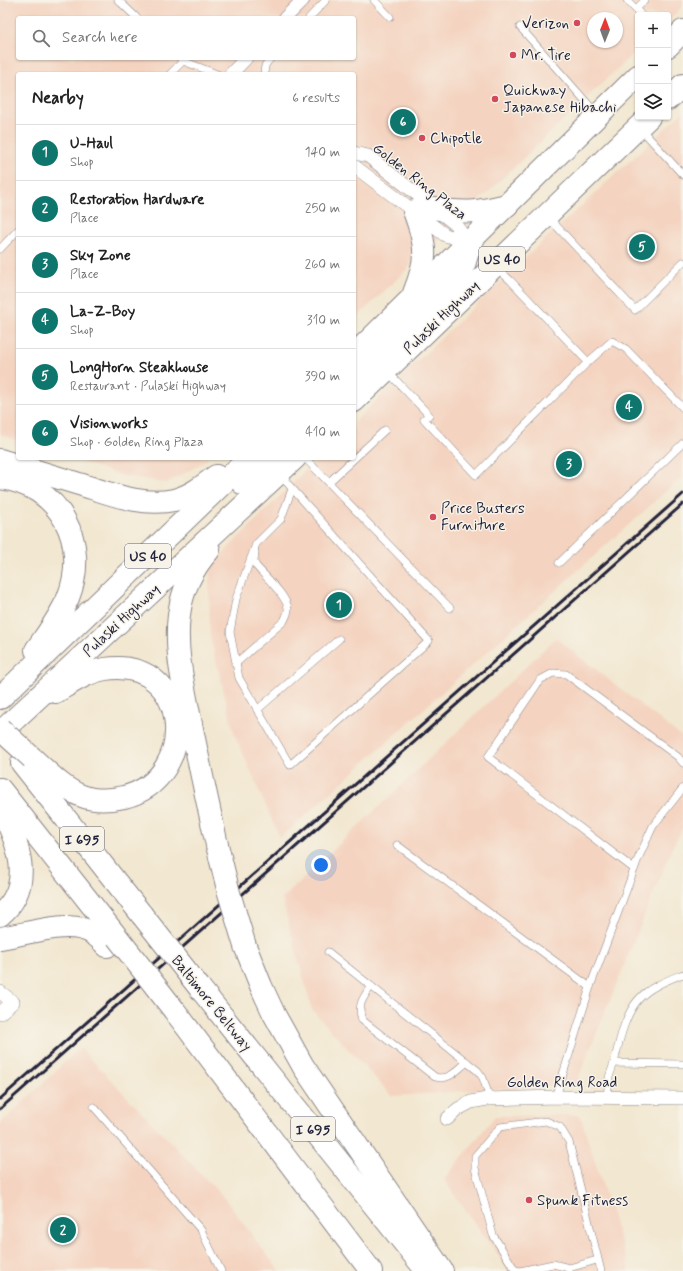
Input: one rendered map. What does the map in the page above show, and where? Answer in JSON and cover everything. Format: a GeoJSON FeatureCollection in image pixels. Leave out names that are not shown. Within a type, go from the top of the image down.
{"type":"FeatureCollection","features":[{"type":"Feature","properties":{"kind":"highway","name":"US 40"},"geometry":{"type":"LineString","coordinates":[[356,353],[635,79]]}},
{"type":"Feature","properties":{"kind":"highway"},"geometry":{"type":"LineString","coordinates":[[671,96],[683,84]]}},
{"type":"Feature","properties":{"kind":"highway","name":"Pulaski Highway"},"geometry":{"type":"LineString","coordinates":[[356,399],[644,122]]}},
{"type":"Feature","properties":{"kind":"highway"},"geometry":{"type":"LineString","coordinates":[[411,299],[424,266],[425,251],[422,234],[424,210],[468,213],[484,211],[507,205]]}},
{"type":"Feature","properties":{"kind":"highway"},"geometry":{"type":"LineString","coordinates":[[356,373],[458,275],[463,269],[467,259],[468,242]]}},
{"type":"Feature","properties":{"kind":"highway"},"geometry":{"type":"LineString","coordinates":[[0,460],[125,497],[156,502],[174,500],[186,496],[203,486],[238,460]]}},
{"type":"Feature","properties":{"kind":"highway","name":"Pulaski Highway"},"geometry":{"type":"LineString","coordinates":[[4,694],[247,460]]}},
{"type":"Feature","properties":{"kind":"highway","name":"Pulaski Highway"},"geometry":{"type":"LineString","coordinates":[[0,733],[293,460]]}},
{"type":"Feature","properties":{"kind":"highway"},"geometry":{"type":"LineString","coordinates":[[84,654],[132,593],[170,554],[276,477]]}},
{"type":"Feature","properties":{"kind":"highway"},"geometry":{"type":"LineString","coordinates":[[276,477],[198,562],[186,584],[179,615],[177,634],[178,653],[195,745],[229,893],[245,946],[274,1014],[303,1066],[442,1271]]}},
{"type":"Feature","properties":{"kind":"highway"},"geometry":{"type":"LineString","coordinates":[[0,478],[22,483],[42,494],[51,502],[68,524],[75,548],[73,580],[68,598],[52,627],[4,694]]}},
{"type":"Feature","properties":{"kind":"highway"},"geometry":{"type":"LineString","coordinates":[[0,729],[27,760],[66,787],[82,796],[99,800],[117,799],[134,794],[153,782],[166,767],[174,747],[177,728],[174,710],[168,696],[160,685],[137,671],[105,669],[91,673],[23,711]]}},
{"type":"Feature","properties":{"kind":"highway","name":"Baltimore Beltway"},"geometry":{"type":"LineString","coordinates":[[0,733],[27,760],[142,915],[427,1271]]}},
{"type":"Feature","properties":{"kind":"highway","name":"I 695"},"geometry":{"type":"LineString","coordinates":[[0,789],[112,941],[194,1036],[372,1271]]}},
{"type":"Feature","properties":{"kind":"highway"},"geometry":{"type":"LineString","coordinates":[[0,807],[16,844],[21,863],[20,881],[15,896],[7,909],[0,915]]}},
{"type":"Feature","properties":{"kind":"highway"},"geometry":{"type":"LineString","coordinates":[[0,938],[53,929],[76,928],[112,941]]}},
{"type":"Feature","properties":{"kind":"street"},"geometry":{"type":"LineString","coordinates":[[287,16],[303,0]]}},
{"type":"Feature","properties":{"kind":"street"},"geometry":{"type":"LineString","coordinates":[[233,72],[244,60]]}},
{"type":"Feature","properties":{"kind":"street","name":"Golden Ring Plaza"},"geometry":{"type":"LineString","coordinates":[[356,153],[368,156],[424,210],[445,235],[468,242]]}},
{"type":"Feature","properties":{"kind":"street","name":"Golden Ring Plaza"},"geometry":{"type":"LineString","coordinates":[[356,167],[424,210],[455,224],[468,242]]}},
{"type":"Feature","properties":{"kind":"street"},"geometry":{"type":"LineString","coordinates":[[0,992],[13,1002],[0,1013]]}},
{"type":"Feature","properties":{"kind":"street","name":"Golden Ring Road"},"geometry":{"type":"LineString","coordinates":[[447,1119],[458,1109],[471,1102],[490,1099],[556,1097],[683,1098]]}},
{"type":"Feature","properties":{"kind":"lane"},"geometry":{"type":"LineString","coordinates":[[118,0],[135,16]]}},
{"type":"Feature","properties":{"kind":"lane"},"geometry":{"type":"LineString","coordinates":[[311,16],[326,0]]}},
{"type":"Feature","properties":{"kind":"lane"},"geometry":{"type":"LineString","coordinates":[[374,0],[390,17]]}},
{"type":"Feature","properties":{"kind":"lane"},"geometry":{"type":"LineString","coordinates":[[627,0],[639,12]]}},
{"type":"Feature","properties":{"kind":"lane"},"geometry":{"type":"LineString","coordinates":[[636,9],[645,0]]}},
{"type":"Feature","properties":{"kind":"lane"},"geometry":{"type":"LineString","coordinates":[[520,27],[597,115]]}},
{"type":"Feature","properties":{"kind":"lane"},"geometry":{"type":"LineString","coordinates":[[172,72],[181,60],[212,72]]}},
{"type":"Feature","properties":{"kind":"lane"},"geometry":{"type":"LineString","coordinates":[[265,72],[264,67],[268,60]]}},
{"type":"Feature","properties":{"kind":"lane"},"geometry":{"type":"LineString","coordinates":[[644,122],[683,175]]}},
{"type":"Feature","properties":{"kind":"lane"},"geometry":{"type":"LineString","coordinates":[[547,215],[635,310],[683,262]]}},
{"type":"Feature","properties":{"kind":"lane"},"geometry":{"type":"LineString","coordinates":[[0,249],[16,232]]}},
{"type":"Feature","properties":{"kind":"lane"},"geometry":{"type":"LineString","coordinates":[[468,242],[511,281],[588,362]]}},
{"type":"Feature","properties":{"kind":"lane"},"geometry":{"type":"LineString","coordinates":[[386,370],[429,415],[424,419],[476,474],[498,454],[588,362],[612,341],[626,349],[683,408]]}},
{"type":"Feature","properties":{"kind":"lane"},"geometry":{"type":"LineString","coordinates":[[356,457],[385,430]]}},
{"type":"Feature","properties":{"kind":"lane"},"geometry":{"type":"LineString","coordinates":[[559,563],[683,444]]}},
{"type":"Feature","properties":{"kind":"lane"},"geometry":{"type":"LineString","coordinates":[[307,460],[450,608]]}},
{"type":"Feature","properties":{"kind":"lane"},"geometry":{"type":"LineString","coordinates":[[329,482],[353,460]]}},
{"type":"Feature","properties":{"kind":"lane"},"geometry":{"type":"LineString","coordinates":[[276,477],[429,641],[290,766],[239,678],[235,664],[230,632],[236,599],[256,544],[281,519],[276,477]]}},
{"type":"Feature","properties":{"kind":"lane"},"geometry":{"type":"LineString","coordinates":[[235,664],[284,621],[287,614],[288,608],[286,600],[254,562],[256,544]]}},
{"type":"Feature","properties":{"kind":"lane"},"geometry":{"type":"LineString","coordinates":[[257,710],[339,639]]}},
{"type":"Feature","properties":{"kind":"lane"},"geometry":{"type":"LineString","coordinates":[[634,868],[488,757],[540,680],[553,673],[566,674],[678,757],[683,763]]}},
{"type":"Feature","properties":{"kind":"lane"},"geometry":{"type":"LineString","coordinates":[[556,1097],[590,987],[634,868],[653,826],[683,788]]}},
{"type":"Feature","properties":{"kind":"lane"},"geometry":{"type":"LineString","coordinates":[[397,845],[590,987]]}},
{"type":"Feature","properties":{"kind":"lane"},"geometry":{"type":"LineString","coordinates":[[328,952],[478,1070],[483,1078],[490,1099]]}},
{"type":"Feature","properties":{"kind":"lane"},"geometry":{"type":"LineString","coordinates":[[606,1098],[609,1077],[624,1026],[638,1000],[665,981],[683,974]]}},
{"type":"Feature","properties":{"kind":"lane"},"geometry":{"type":"LineString","coordinates":[[372,986],[362,1000],[359,1012],[362,1020],[435,1077],[441,1079],[450,1076],[467,1062]]}},
{"type":"Feature","properties":{"kind":"lane"},"geometry":{"type":"LineString","coordinates":[[614,1063],[683,1064]]}},
{"type":"Feature","properties":{"kind":"lane"},"geometry":{"type":"LineString","coordinates":[[94,1107],[201,1230],[221,1271]]}},
{"type":"Feature","properties":{"kind":"lane"},"geometry":{"type":"LineString","coordinates":[[597,1260],[569,1270],[553,1264],[520,1271],[515,1270],[493,1235],[475,1168],[475,1156],[500,1127],[546,1121],[560,1127],[569,1142],[597,1260],[601,1271]]}},
{"type":"Feature","properties":{"kind":"shaded area"},"geometry":{"type":"Polygon","coordinates":[[[0,0],[683,0],[683,6],[671,17],[671,12],[635,12],[635,52],[356,318],[356,72],[16,72],[16,440],[0,434],[0,0]]]}},
{"type":"Feature","properties":{"kind":"shaded area"},"geometry":{"type":"Polygon","coordinates":[[[683,112],[683,476],[280,838],[235,736],[210,636],[209,581],[213,563],[316,460],[356,460],[356,420],[530,253],[683,112]]]}},
{"type":"Feature","properties":{"kind":"shaded area"},"geometry":{"type":"Polygon","coordinates":[[[76,460],[207,460],[166,483],[121,475],[76,460]]]}},
{"type":"Feature","properties":{"kind":"shaded area"},"geometry":{"type":"Polygon","coordinates":[[[556,638],[683,738],[683,828],[672,848],[576,1084],[392,1096],[312,1010],[282,899],[556,638]]]}},
{"type":"Feature","properties":{"kind":"shaded area"},"geometry":{"type":"Polygon","coordinates":[[[80,1048],[225,1199],[279,1271],[0,1271],[0,1124],[80,1048]]]}},
{"type":"Feature","properties":{"kind":"shaded area"},"geometry":{"type":"Polygon","coordinates":[[[580,1115],[630,1271],[509,1271],[444,1180],[495,1116],[580,1115]]]}},
{"type":"Feature","properties":{"kind":"railway"},"geometry":{"type":"LineString","coordinates":[[0,1099],[683,494]]}},
{"type":"Feature","properties":{"kind":"railway"},"geometry":{"type":"LineString","coordinates":[[0,1109],[683,504]]}},
{"type":"Feature","properties":{"kind":"place","name":"Verizon"},"geometry":{"type":"Point","coordinates":[577,23]}},
{"type":"Feature","properties":{"kind":"place","name":"Mr. Tire"},"geometry":{"type":"Point","coordinates":[513,55]}},
{"type":"Feature","properties":{"kind":"place","name":"Quickway Japanese Hibachi"},"geometry":{"type":"Point","coordinates":[495,99]}},
{"type":"Feature","properties":{"kind":"place","name":"Visionworks"},"geometry":{"type":"Point","coordinates":[403,122]}},
{"type":"Feature","properties":{"kind":"place","name":"Chipotle"},"geometry":{"type":"Point","coordinates":[422,138]}},
{"type":"Feature","properties":{"kind":"place","name":"LongHorn Steakhouse"},"geometry":{"type":"Point","coordinates":[642,247]}},
{"type":"Feature","properties":{"kind":"place","name":"La-Z-Boy"},"geometry":{"type":"Point","coordinates":[629,407]}},
{"type":"Feature","properties":{"kind":"place","name":"Sky Zone"},"geometry":{"type":"Point","coordinates":[569,464]}},
{"type":"Feature","properties":{"kind":"place","name":"Price Busters Furniture"},"geometry":{"type":"Point","coordinates":[433,517]}},
{"type":"Feature","properties":{"kind":"place","name":"U-Haul"},"geometry":{"type":"Point","coordinates":[339,605]}},
{"type":"Feature","properties":{"kind":"place","name":"Spunk Fitness"},"geometry":{"type":"Point","coordinates":[529,1200]}},
{"type":"Feature","properties":{"kind":"place","name":"Restoration Hardware"},"geometry":{"type":"Point","coordinates":[63,1230]}}]}
